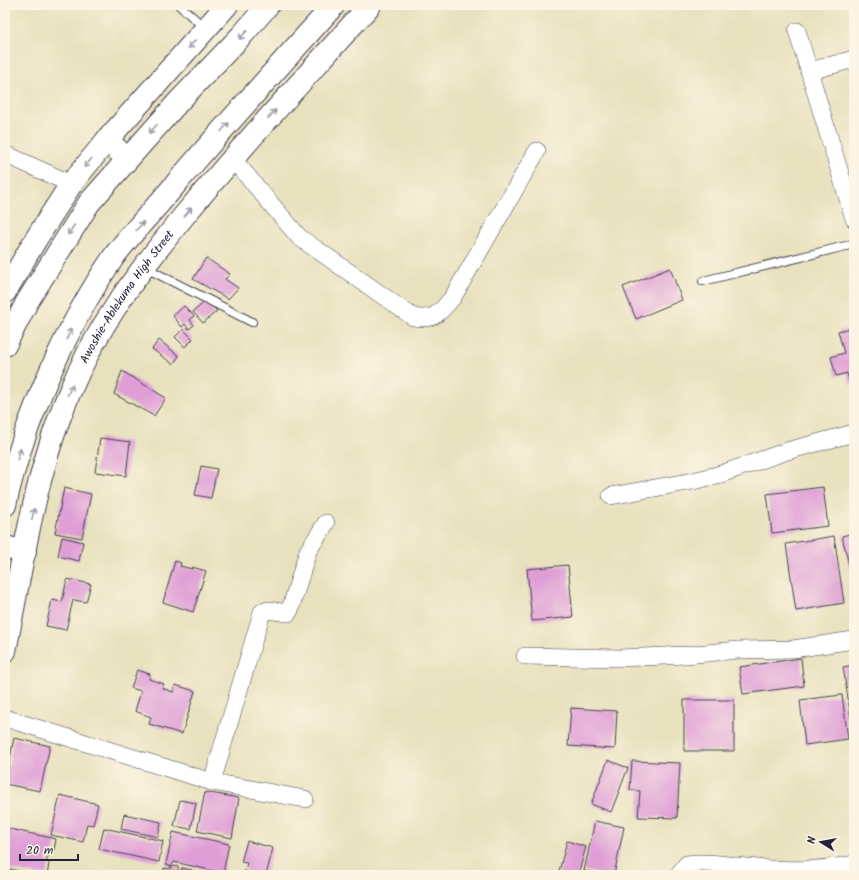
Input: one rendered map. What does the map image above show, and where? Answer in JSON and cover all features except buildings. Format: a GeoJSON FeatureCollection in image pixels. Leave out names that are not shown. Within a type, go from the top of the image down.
{"type":"FeatureCollection","features":[{"type":"Feature","properties":{"kind":"street"},"geometry":{"type":"LineString","coordinates":[[5,292],[71,184],[107,140],[227,5]]}},
{"type":"Feature","properties":{"kind":"street"},"geometry":{"type":"LineString","coordinates":[[5,345],[27,302],[61,245],[89,203],[180,100],[244,33],[268,5]]}},
{"type":"Feature","properties":{"kind":"street"},"geometry":{"type":"LineString","coordinates":[[5,505],[21,449],[43,390],[75,319],[116,255],[205,150],[334,5]]}},
{"type":"Feature","properties":{"kind":"street","name":"Awoshie-Ablekuma High Street"},"geometry":{"type":"LineString","coordinates":[[5,651],[15,550],[43,463],[68,395],[94,342],[121,296],[232,158],[370,5]]}},
{"type":"Feature","properties":{"kind":"street"},"geometry":{"type":"LineString","coordinates":[[797,31],[854,219]]}},
{"type":"Feature","properties":{"kind":"street"},"geometry":{"type":"LineString","coordinates":[[810,71],[854,59]]}},
{"type":"Feature","properties":{"kind":"street"},"geometry":{"type":"LineString","coordinates":[[107,140],[127,159]]}},
{"type":"Feature","properties":{"kind":"street"},"geometry":{"type":"LineString","coordinates":[[232,158],[299,236],[413,317],[425,319],[439,314],[453,297],[537,151]]}},
{"type":"Feature","properties":{"kind":"street"},"geometry":{"type":"LineString","coordinates":[[5,154],[71,184]]}},
{"type":"Feature","properties":{"kind":"street"},"geometry":{"type":"LineString","coordinates":[[611,496],[662,488],[700,479],[787,451],[854,433]]}},
{"type":"Feature","properties":{"kind":"street"},"geometry":{"type":"LineString","coordinates":[[212,782],[262,612],[268,610],[288,613],[308,551],[326,523]]}},
{"type":"Feature","properties":{"kind":"street"},"geometry":{"type":"LineString","coordinates":[[526,656],[620,658],[686,655],[738,650],[793,649],[854,640]]}},
{"type":"Feature","properties":{"kind":"street"},"geometry":{"type":"LineString","coordinates":[[5,718],[212,782],[305,799]]}},
{"type":"Feature","properties":{"kind":"street"},"geometry":{"type":"LineString","coordinates":[[678,875],[687,864],[698,863],[815,873],[854,864]]}},
{"type":"Feature","properties":{"kind":"lane"},"geometry":{"type":"LineString","coordinates":[[179,5],[206,29]]}},
{"type":"Feature","properties":{"kind":"lane"},"geometry":{"type":"LineString","coordinates":[[703,281],[854,244]]}},
{"type":"Feature","properties":{"kind":"lane"},"geometry":{"type":"LineString","coordinates":[[144,267],[252,322]]}}]}
